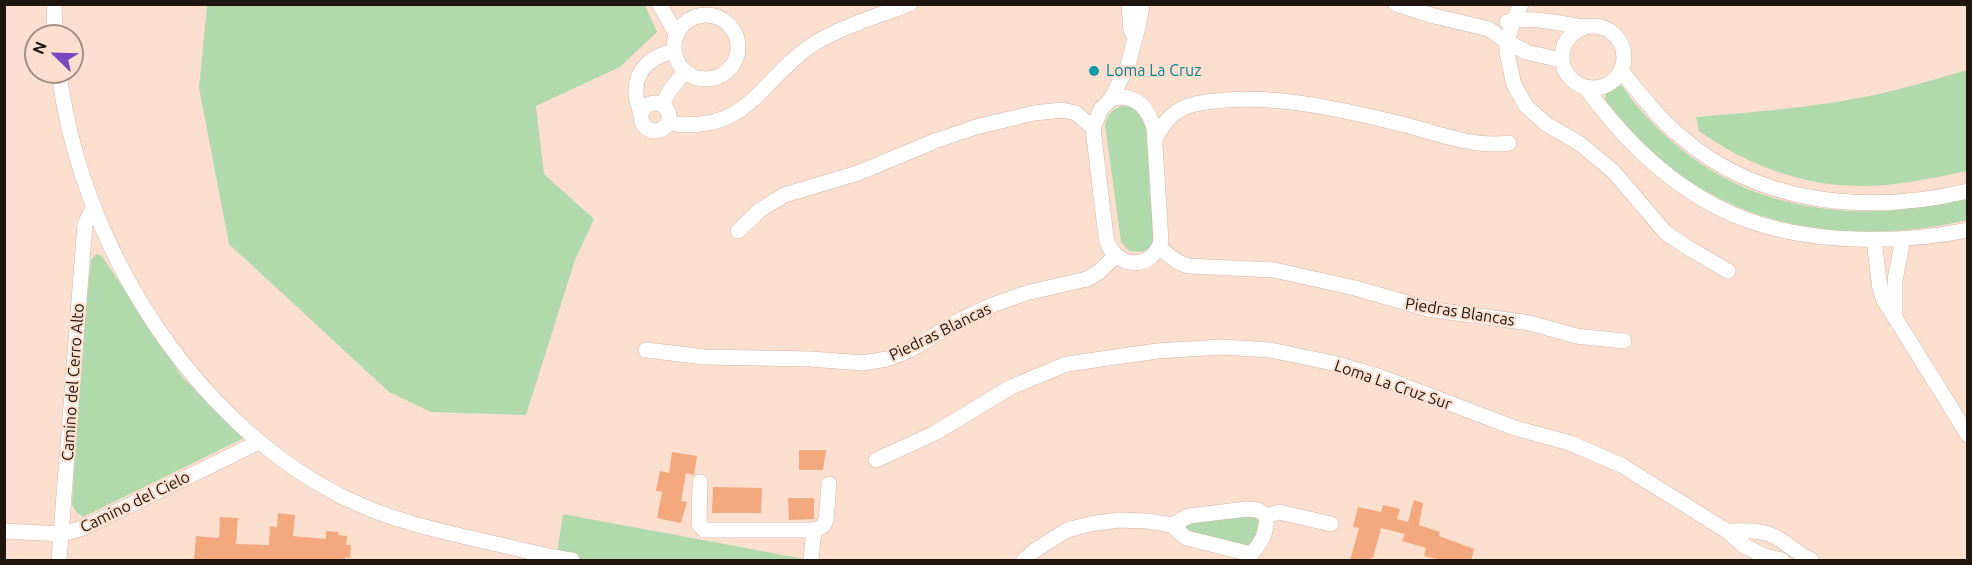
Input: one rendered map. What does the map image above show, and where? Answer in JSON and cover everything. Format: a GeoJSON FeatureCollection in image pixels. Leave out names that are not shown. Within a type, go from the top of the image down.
{"type":"FeatureCollection","features":[{"type":"Feature","properties":{"kind":"street"},"geometry":{"type":"LineString","coordinates":[[54,4],[55,24]]}},
{"type":"Feature","properties":{"kind":"street"},"geometry":{"type":"LineString","coordinates":[[659,4],[677,35]]}},
{"type":"Feature","properties":{"kind":"street"},"geometry":{"type":"LineString","coordinates":[[668,123],[684,125],[709,122],[738,112],[753,101],[786,66],[812,45],[842,29],[910,4]]}},
{"type":"Feature","properties":{"kind":"street"},"geometry":{"type":"LineString","coordinates":[[1129,4],[1133,43]]}},
{"type":"Feature","properties":{"kind":"street"},"geometry":{"type":"LineString","coordinates":[[1128,64],[1139,103],[1152,120],[1162,234],[1159,248],[1151,258],[1129,262],[1115,256],[1108,245],[1093,128],[1098,113],[1109,101],[1128,64],[1142,4]]}},
{"type":"Feature","properties":{"kind":"street"},"geometry":{"type":"LineString","coordinates":[[1396,4],[1434,16],[1490,29],[1506,42],[1526,52],[1561,60]]}},
{"type":"Feature","properties":{"kind":"street"},"geometry":{"type":"LineString","coordinates":[[1521,4],[1506,42],[1508,64],[1514,85],[1527,106],[1536,116],[1598,157],[1626,185],[1650,217],[1665,232],[1728,271]]}},
{"type":"Feature","properties":{"kind":"street"},"geometry":{"type":"LineString","coordinates":[[705,10],[726,22],[734,30],[738,45],[737,56],[730,69],[717,78],[698,79],[685,72],[674,52],[677,35],[688,21],[705,10]]}},
{"type":"Feature","properties":{"kind":"street"},"geometry":{"type":"LineString","coordinates":[[1490,29],[1514,19],[1601,27],[1617,37],[1623,53],[1621,71],[1609,84],[1586,88],[1568,77],[1561,60],[1562,52],[1569,36],[1584,27]]}},
{"type":"Feature","properties":{"kind":"street"},"geometry":{"type":"LineString","coordinates":[[641,114],[648,105],[657,103],[668,110],[668,123],[660,131],[651,131],[643,126],[636,97],[637,80],[654,57],[674,52]]}},
{"type":"Feature","properties":{"kind":"street"},"geometry":{"type":"LineString","coordinates":[[1621,71],[1677,134],[1692,146],[1729,170],[1777,190],[1819,200],[1853,203],[1908,201],[1968,191]]}},
{"type":"Feature","properties":{"kind":"street"},"geometry":{"type":"LineString","coordinates":[[662,105],[670,90],[685,72]]}},
{"type":"Feature","properties":{"kind":"street"},"geometry":{"type":"LineString","coordinates":[[62,84],[74,143],[94,206],[124,271],[170,345],[210,395],[259,442],[279,458],[323,486],[371,509],[422,526],[572,561]]}},
{"type":"Feature","properties":{"kind":"street"},"geometry":{"type":"LineString","coordinates":[[1586,88],[1603,112],[1640,152],[1678,183],[1743,219],[1806,234],[1874,240],[1903,239],[1968,230]]}},
{"type":"Feature","properties":{"kind":"street"},"geometry":{"type":"LineString","coordinates":[[738,231],[760,210],[784,195],[858,173],[936,141],[1034,113],[1062,110],[1120,97],[1170,109],[1235,100],[1281,101],[1350,112],[1482,144],[1509,143]]}},
{"type":"Feature","properties":{"kind":"street"},"geometry":{"type":"LineString","coordinates":[[1155,138],[1166,119],[1182,107]]}},
{"type":"Feature","properties":{"kind":"street"},"geometry":{"type":"LineString","coordinates":[[1062,110],[1076,113],[1093,128]]}},
{"type":"Feature","properties":{"kind":"street","name":"Camino del Cerro Alto"},"geometry":{"type":"LineString","coordinates":[[59,561],[85,224],[94,206]]}},
{"type":"Feature","properties":{"kind":"street"},"geometry":{"type":"LineString","coordinates":[[1895,315],[1895,280],[1903,239]]}},
{"type":"Feature","properties":{"kind":"street"},"geometry":{"type":"LineString","coordinates":[[1874,240],[1880,289],[1888,308],[1895,315],[1968,435]]}},
{"type":"Feature","properties":{"kind":"street","name":"Piedras Blancas"},"geometry":{"type":"LineString","coordinates":[[1159,248],[1178,262],[1188,266],[1274,270],[1355,288],[1428,309],[1530,324],[1576,336],[1624,341]]}},
{"type":"Feature","properties":{"kind":"street","name":"Piedras Blancas"},"geometry":{"type":"LineString","coordinates":[[646,350],[705,357],[873,362],[902,354],[962,319],[1008,299],[1087,279],[1099,272],[1115,256]]}},
{"type":"Feature","properties":{"kind":"street","name":"Loma La Cruz Sur"},"geometry":{"type":"LineString","coordinates":[[876,460],[935,433],[1011,387],[1067,364],[1221,347],[1270,350],[1333,363],[1378,376],[1515,428],[1570,443],[1621,465],[1727,531],[1743,545],[1764,556],[1782,561]]}},
{"type":"Feature","properties":{"kind":"street","name":"Camino del Cielo"},"geometry":{"type":"LineString","coordinates":[[4,531],[62,534],[83,528],[259,442]]}},
{"type":"Feature","properties":{"kind":"street"},"geometry":{"type":"LineString","coordinates":[[700,482],[699,524],[704,530],[814,530],[823,526],[826,520],[829,484]]}},
{"type":"Feature","properties":{"kind":"street"},"geometry":{"type":"LineString","coordinates":[[1172,525],[1189,516],[1247,508],[1258,510],[1267,516]]}},
{"type":"Feature","properties":{"kind":"street"},"geometry":{"type":"LineString","coordinates":[[1267,516],[1279,512],[1331,524]]}},
{"type":"Feature","properties":{"kind":"street"},"geometry":{"type":"LineString","coordinates":[[1024,561],[1034,551],[1068,530],[1118,520],[1172,525],[1186,538],[1253,557],[1266,531],[1267,516]]}},
{"type":"Feature","properties":{"kind":"street"},"geometry":{"type":"LineString","coordinates":[[811,561],[814,530]]}},
{"type":"Feature","properties":{"kind":"street","name":"Loma La Cruz Sur"},"geometry":{"type":"LineString","coordinates":[[1727,531],[1768,534],[1811,561]]}},
{"type":"Feature","properties":{"kind":"green space"},"geometry":{"type":"Polygon","coordinates":[[[207,5],[645,5],[657,32],[620,67],[536,106],[544,174],[594,219],[575,260],[526,415],[431,412],[389,392],[229,244],[199,88],[207,5]]]}},
{"type":"Feature","properties":{"kind":"green space"},"geometry":{"type":"Polygon","coordinates":[[[1967,70],[1967,171],[1913,182],[1857,186],[1814,182],[1794,177],[1754,163],[1717,143],[1699,131],[1696,117],[1788,109],[1842,101],[1890,91],[1967,70]]]}},
{"type":"Feature","properties":{"kind":"green space"},"geometry":{"type":"Polygon","coordinates":[[[1616,85],[1622,86],[1654,125],[1681,149],[1723,177],[1758,193],[1818,208],[1858,211],[1911,208],[1967,198],[1967,220],[1930,227],[1855,232],[1781,221],[1746,210],[1712,194],[1679,174],[1630,130],[1605,100],[1606,93],[1616,85]]]}},
{"type":"Feature","properties":{"kind":"green space"},"geometry":{"type":"Polygon","coordinates":[[[1122,106],[1138,112],[1148,127],[1157,238],[1154,245],[1143,252],[1129,251],[1121,242],[1105,125],[1110,113],[1122,106]]]}},
{"type":"Feature","properties":{"kind":"green space"},"geometry":{"type":"Polygon","coordinates":[[[96,254],[102,256],[183,378],[244,438],[83,517],[72,505],[82,346],[91,260],[96,254]]]}},
{"type":"Feature","properties":{"kind":"green space"},"geometry":{"type":"Polygon","coordinates":[[[1245,513],[1260,518],[1260,535],[1248,548],[1196,536],[1184,528],[1186,524],[1245,513]]]}},
{"type":"Feature","properties":{"kind":"green space"},"geometry":{"type":"Polygon","coordinates":[[[563,514],[794,557],[808,560],[556,560],[563,514]]]}},
{"type":"Feature","properties":{"kind":"building"},"geometry":{"type":"Polygon","coordinates":[[[799,450],[826,450],[823,470],[799,470],[799,450]]]}},
{"type":"Feature","properties":{"kind":"building"},"geometry":{"type":"Polygon","coordinates":[[[672,452],[697,456],[694,475],[686,473],[681,501],[687,502],[681,523],[657,518],[662,492],[656,491],[660,471],[669,473],[672,452]]]}},
{"type":"Feature","properties":{"kind":"building"},"geometry":{"type":"Polygon","coordinates":[[[713,487],[762,488],[761,513],[712,513],[713,487]]]}},
{"type":"Feature","properties":{"kind":"building"},"geometry":{"type":"Polygon","coordinates":[[[788,498],[814,498],[814,519],[789,520],[788,498]]]}},
{"type":"Feature","properties":{"kind":"building"},"geometry":{"type":"Polygon","coordinates":[[[1414,500],[1423,503],[1419,525],[1440,532],[1439,536],[1474,549],[1471,561],[1445,561],[1424,556],[1426,548],[1402,541],[1405,534],[1381,528],[1373,558],[1371,557],[1370,561],[1350,561],[1359,528],[1353,527],[1358,507],[1381,512],[1383,505],[1400,509],[1397,519],[1408,522],[1414,500]]]}},
{"type":"Feature","properties":{"kind":"building"},"geometry":{"type":"Polygon","coordinates":[[[278,513],[295,515],[293,536],[326,539],[326,531],[339,532],[338,535],[347,536],[346,545],[351,545],[350,558],[345,557],[345,561],[194,561],[196,536],[219,538],[220,517],[238,518],[236,544],[269,545],[270,526],[277,527],[278,513]]]}},
{"type":"Feature","properties":{"kind":"place","name":"Loma La Cruz"},"geometry":{"type":"Point","coordinates":[1094,71]}}]}
